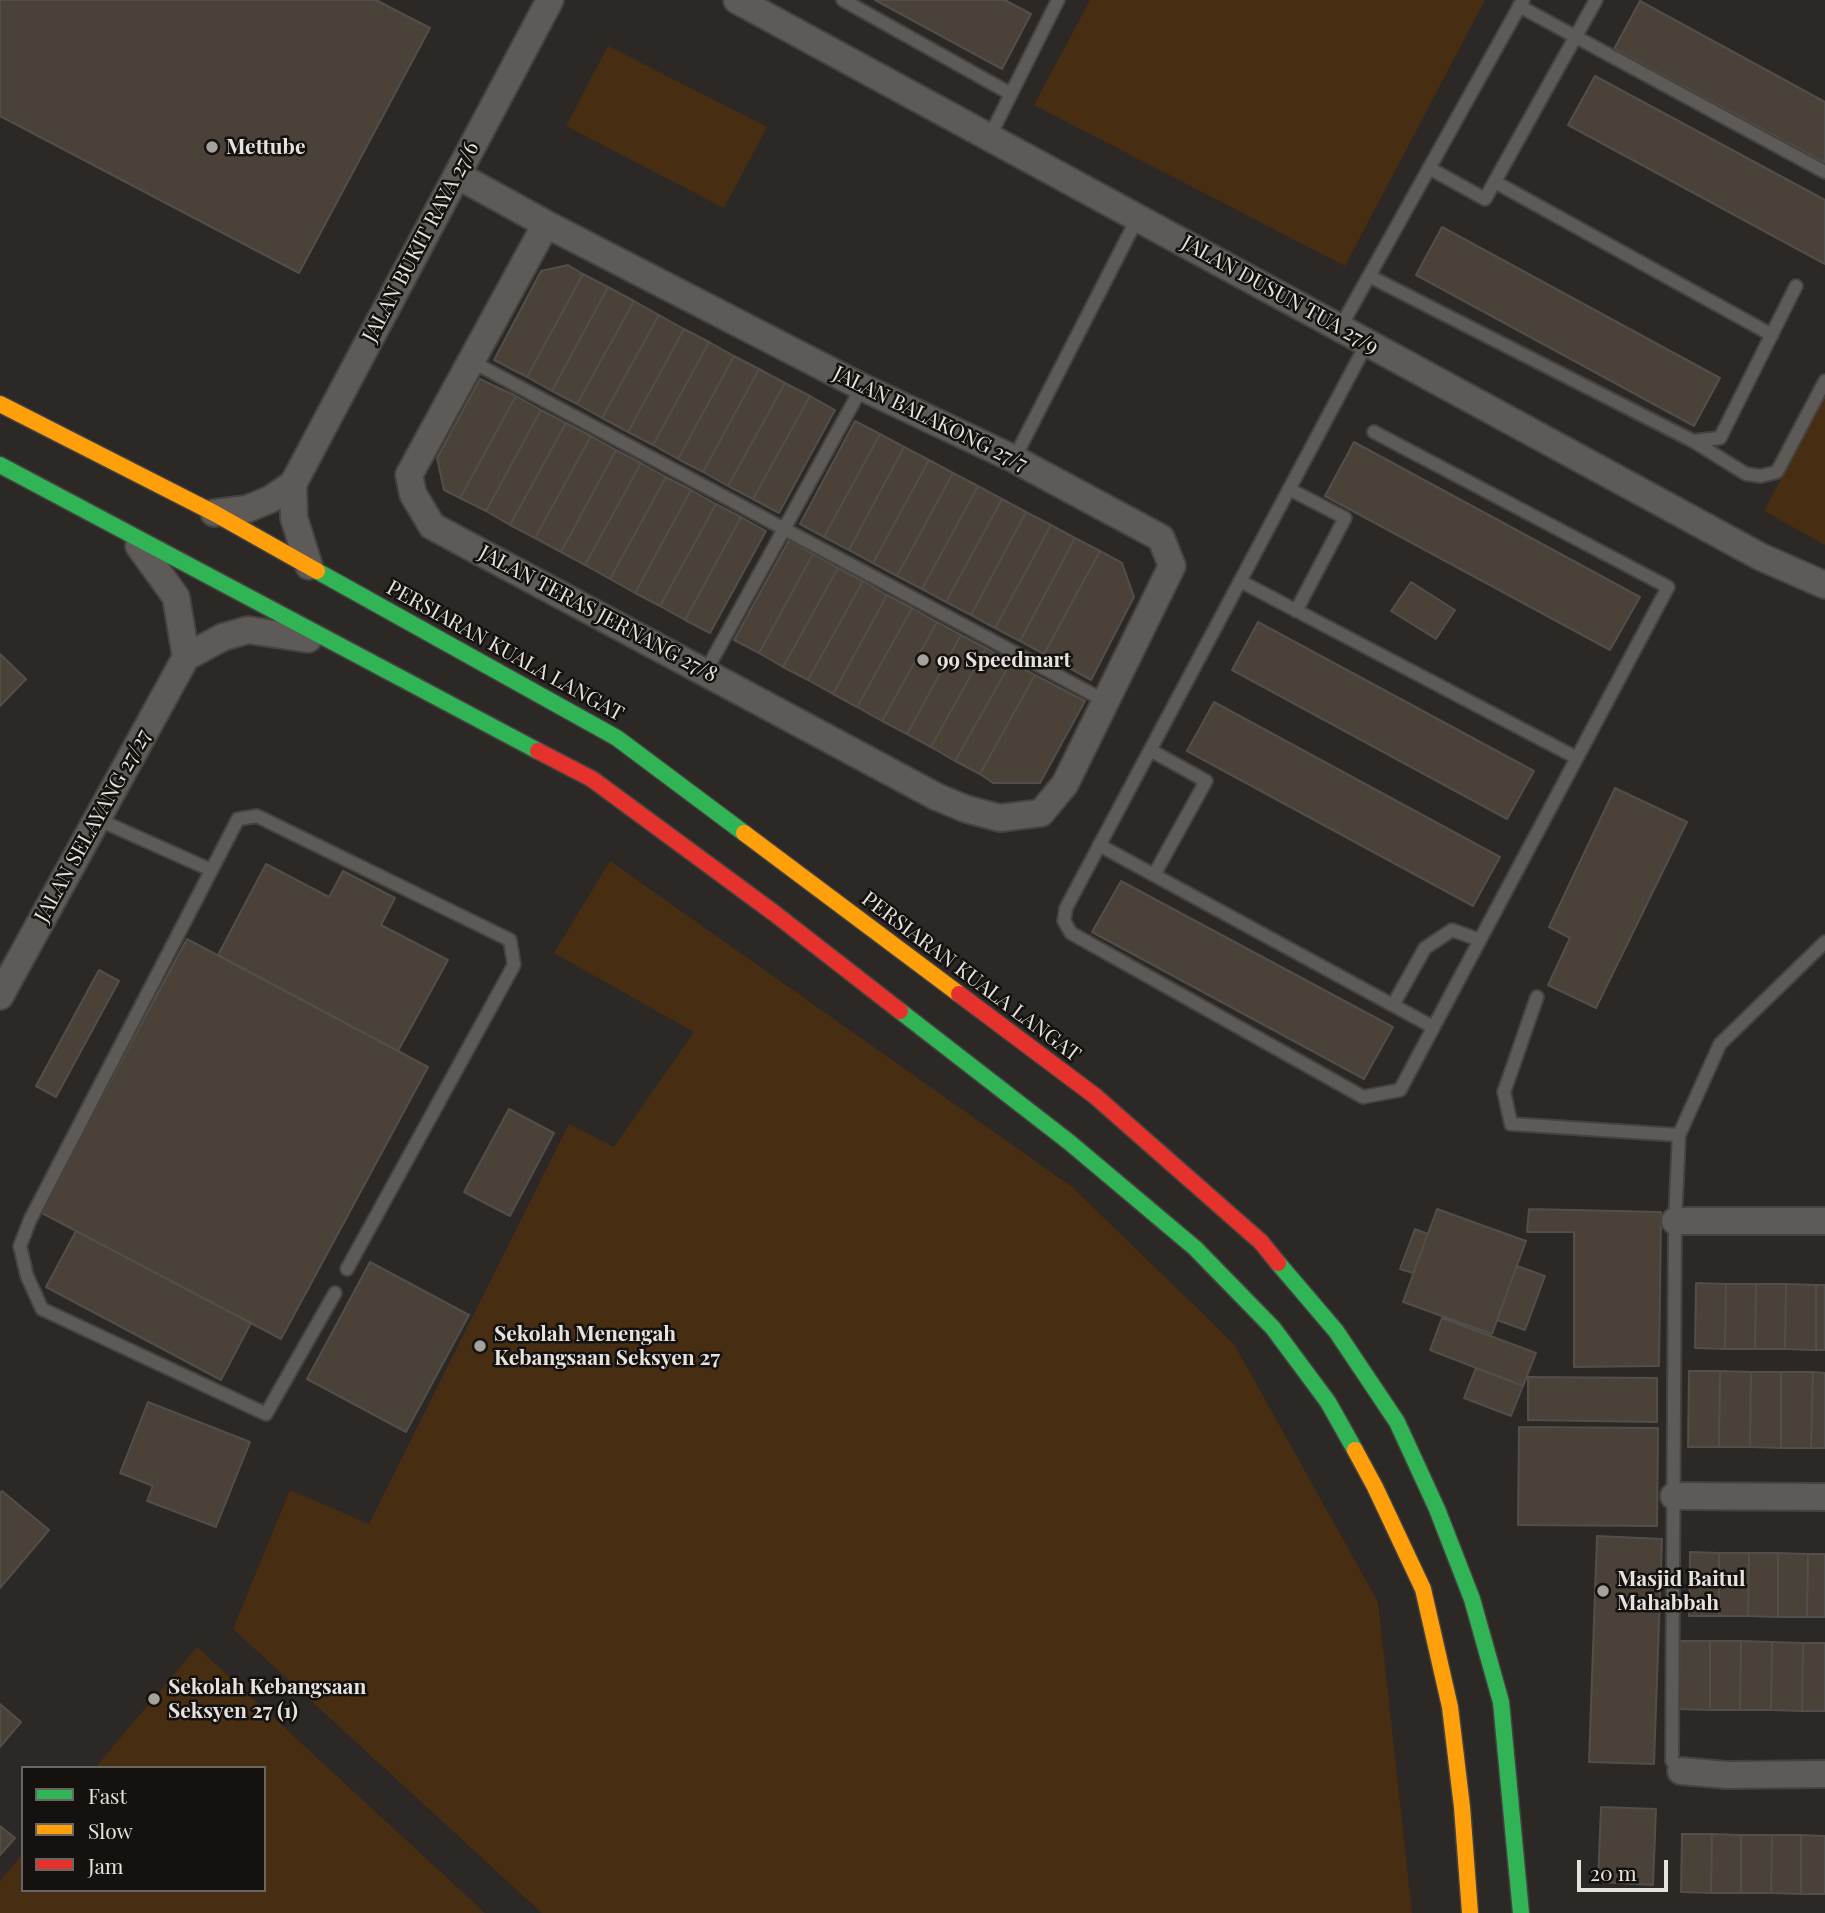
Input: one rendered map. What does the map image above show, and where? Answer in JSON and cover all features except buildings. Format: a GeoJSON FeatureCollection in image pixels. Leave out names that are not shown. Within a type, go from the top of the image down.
{"type":"FeatureCollection","features":[{"type":"Feature","properties":{"kind":"main road","name":"PERSIARAN KUALA LANGAT"},"geometry":{"type":"LineString","coordinates":[[0,404],[214,513],[614,743],[1095,1096],[1261,1242],[1336,1331],[1397,1422],[1437,1509],[1472,1599],[1501,1702],[1521,1913]]}},
{"type":"Feature","properties":{"kind":"main road"},"geometry":{"type":"LineString","coordinates":[[0,465],[346,651],[595,774],[1069,1142],[1195,1248],[1273,1328],[1328,1402],[1375,1487],[1423,1589],[1450,1707],[1462,1807],[1470,1913]]}},
{"type":"Feature","properties":{"kind":"street","name":"JALAN BUKIT RAYA 27/6"},"geometry":{"type":"LineString","coordinates":[[293,484],[550,0]]}},
{"type":"Feature","properties":{"kind":"street","name":"JALAN DUSUN TUA 27/9"},"geometry":{"type":"LineString","coordinates":[[737,0],[1761,558],[1825,585]]}},
{"type":"Feature","properties":{"kind":"street","name":"JALAN BALAKONG 27/7"},"geometry":{"type":"LineString","coordinates":[[457,175],[546,224],[862,387],[1014,459],[1161,538],[1172,566],[1065,784]]}},
{"type":"Feature","properties":{"kind":"street","name":"JALAN TERAS JERNANG 27/8"},"geometry":{"type":"LineString","coordinates":[[546,224],[409,475],[412,494],[432,526],[937,797],[966,809],[1000,818],[1041,813],[1065,784]]}},
{"type":"Feature","properties":{"kind":"street"},"geometry":{"type":"LineString","coordinates":[[214,513],[247,509],[271,499],[293,484]]}},
{"type":"Feature","properties":{"kind":"street"},"geometry":{"type":"LineString","coordinates":[[293,484],[294,518],[309,566]]}},
{"type":"Feature","properties":{"kind":"street"},"geometry":{"type":"LineString","coordinates":[[131,535],[176,597],[186,657],[223,637],[248,630],[303,638],[346,651]]}},
{"type":"Feature","properties":{"kind":"street","name":"JALAN SELAYANG 27/27"},"geometry":{"type":"LineString","coordinates":[[0,996],[186,657]]}},
{"type":"Feature","properties":{"kind":"street"},"geometry":{"type":"LineString","coordinates":[[1675,1221],[1825,1221]]}},
{"type":"Feature","properties":{"kind":"street"},"geometry":{"type":"LineString","coordinates":[[1674,1496],[1825,1497]]}},
{"type":"Feature","properties":{"kind":"street"},"geometry":{"type":"LineString","coordinates":[[1681,1771],[1727,1775],[1825,1774]]}},
{"type":"Feature","properties":{"kind":"lane"},"geometry":{"type":"LineString","coordinates":[[843,0],[1011,94]]}},
{"type":"Feature","properties":{"kind":"lane"},"geometry":{"type":"LineString","coordinates":[[990,136],[1058,0]]}},
{"type":"Feature","properties":{"kind":"lane"},"geometry":{"type":"LineString","coordinates":[[1429,168],[1485,199],[1596,0]]}},
{"type":"Feature","properties":{"kind":"lane"},"geometry":{"type":"LineString","coordinates":[[1340,328],[1521,3],[1576,37],[1825,172]]}},
{"type":"Feature","properties":{"kind":"lane"},"geometry":{"type":"LineString","coordinates":[[1495,182],[1772,335]]}},
{"type":"Feature","properties":{"kind":"lane"},"geometry":{"type":"LineString","coordinates":[[1014,459],[1138,217]]}},
{"type":"Feature","properties":{"kind":"lane"},"geometry":{"type":"LineString","coordinates":[[1369,276],[1693,441],[1745,474],[1761,476],[1777,472],[1825,381]]}},
{"type":"Feature","properties":{"kind":"lane"},"geometry":{"type":"LineString","coordinates":[[1693,441],[1720,438],[1796,286]]}},
{"type":"Feature","properties":{"kind":"lane"},"geometry":{"type":"LineString","coordinates":[[1367,343],[1099,845],[1066,908],[1064,921],[1071,933],[1363,1097],[1399,1090],[1668,587],[1374,432]]}},
{"type":"Feature","properties":{"kind":"lane"},"geometry":{"type":"LineString","coordinates":[[471,361],[1105,701]]}},
{"type":"Feature","properties":{"kind":"lane"},"geometry":{"type":"LineString","coordinates":[[706,671],[862,387]]}},
{"type":"Feature","properties":{"kind":"lane"},"geometry":{"type":"LineString","coordinates":[[1289,489],[1345,518],[1296,611]]}},
{"type":"Feature","properties":{"kind":"lane"},"geometry":{"type":"LineString","coordinates":[[1240,580],[1577,758]]}},
{"type":"Feature","properties":{"kind":"lane"},"geometry":{"type":"LineString","coordinates":[[1150,750],[1206,781],[1154,875]]}},
{"type":"Feature","properties":{"kind":"lane"},"geometry":{"type":"LineString","coordinates":[[335,1293],[266,1414],[42,1309],[27,1276],[20,1246],[30,1220],[238,819],[257,817],[510,940],[514,965],[347,1269]]}},
{"type":"Feature","properties":{"kind":"lane"},"geometry":{"type":"LineString","coordinates":[[97,819],[211,870]]}},
{"type":"Feature","properties":{"kind":"lane"},"geometry":{"type":"LineString","coordinates":[[1099,845],[1433,1027]]}},
{"type":"Feature","properties":{"kind":"lane"},"geometry":{"type":"LineString","coordinates":[[1393,1005],[1425,948],[1452,930],[1480,940]]}},
{"type":"Feature","properties":{"kind":"lane"},"geometry":{"type":"LineString","coordinates":[[1681,1771],[1672,1761],[1675,1221],[1679,1135],[1720,1044],[1825,942]]}},
{"type":"Feature","properties":{"kind":"lane"},"geometry":{"type":"LineString","coordinates":[[1536,997],[1504,1093],[1511,1124],[1679,1135]]}},
{"type":"Feature","properties":{"kind":"shaded area"},"geometry":{"type":"Polygon","coordinates":[[[1090,0],[1485,0],[1345,266],[1034,105],[1090,0]]]}},
{"type":"Feature","properties":{"kind":"shaded area"},"geometry":{"type":"Polygon","coordinates":[[[608,46],[767,127],[724,208],[566,126],[608,46]]]}},
{"type":"Feature","properties":{"kind":"shaded area"},"geometry":{"type":"Polygon","coordinates":[[[1825,395],[1825,545],[1764,511],[1825,395]]]}},
{"type":"Feature","properties":{"kind":"shaded area"},"geometry":{"type":"Polygon","coordinates":[[[610,861],[1072,1187],[1234,1344],[1378,1602],[1412,1913],[542,1913],[233,1629],[290,1490],[369,1524],[569,1124],[614,1147],[694,1032],[554,953],[610,861]]]}},
{"type":"Feature","properties":{"kind":"shaded area"},"geometry":{"type":"Polygon","coordinates":[[[197,1647],[485,1913],[0,1913],[0,1881],[21,1856],[21,1892],[266,1892],[266,1766],[97,1766],[197,1647]]]}},
{"type":"Feature","properties":{"kind":"traffic: fast"},"geometry":{"type":"LineString","coordinates":[[0,465],[538,751]]}},
{"type":"Feature","properties":{"kind":"traffic: fast"},"geometry":{"type":"LineString","coordinates":[[317,571],[617,738],[744,833]]}},
{"type":"Feature","properties":{"kind":"traffic: fast"},"geometry":{"type":"LineString","coordinates":[[900,1011],[1069,1142],[1195,1248],[1273,1328],[1328,1402],[1355,1450]]}},
{"type":"Feature","properties":{"kind":"traffic: fast"},"geometry":{"type":"LineString","coordinates":[[1278,1263],[1336,1331],[1397,1422],[1437,1509],[1472,1599],[1501,1702],[1521,1913]]}},
{"type":"Feature","properties":{"kind":"traffic: slow"},"geometry":{"type":"LineString","coordinates":[[0,404],[214,513],[317,571]]}},
{"type":"Feature","properties":{"kind":"traffic: slow"},"geometry":{"type":"LineString","coordinates":[[744,833],[959,994]]}},
{"type":"Feature","properties":{"kind":"traffic: slow"},"geometry":{"type":"LineString","coordinates":[[1355,1450],[1423,1589],[1450,1707],[1462,1807],[1470,1913]]}},
{"type":"Feature","properties":{"kind":"traffic: jam"},"geometry":{"type":"LineString","coordinates":[[538,751],[592,779],[774,913],[900,1011]]}},
{"type":"Feature","properties":{"kind":"traffic: jam"},"geometry":{"type":"LineString","coordinates":[[959,994],[1095,1096],[1261,1242],[1278,1263]]}},
{"type":"Feature","properties":{"kind":"place","name":"Mettube"},"geometry":{"type":"Point","coordinates":[212,147]}},
{"type":"Feature","properties":{"kind":"place","name":"99 Speedmart"},"geometry":{"type":"Point","coordinates":[923,660]}},
{"type":"Feature","properties":{"kind":"place","name":"Sekolah Menengah Kebangsaan Seksyen 27"},"geometry":{"type":"Point","coordinates":[480,1346]}},
{"type":"Feature","properties":{"kind":"place","name":"Masjid Baitul Mahabbah"},"geometry":{"type":"Point","coordinates":[1603,1591]}},
{"type":"Feature","properties":{"kind":"place","name":"Sekolah Kebangsaan Seksyen 27 (1)"},"geometry":{"type":"Point","coordinates":[154,1699]}}]}
